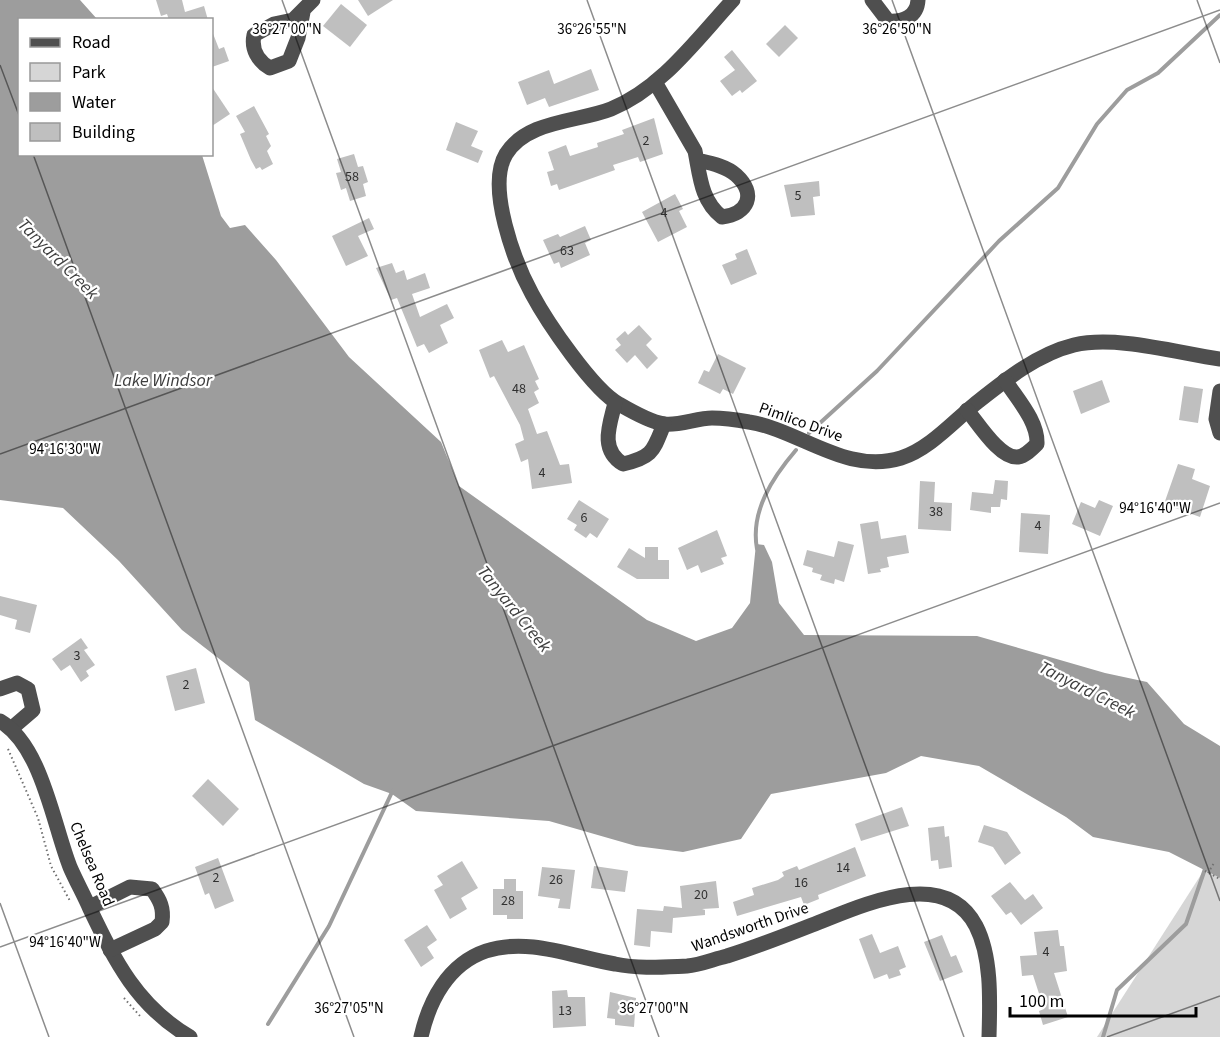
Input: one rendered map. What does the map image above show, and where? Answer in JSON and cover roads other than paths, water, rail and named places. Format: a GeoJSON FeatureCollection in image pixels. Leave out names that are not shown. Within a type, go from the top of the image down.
{"type":"FeatureCollection","features":[{"type":"Feature","properties":{"kind":"street"},"geometry":{"type":"LineString","coordinates":[[303,12],[313,0]]}},
{"type":"Feature","properties":{"kind":"street"},"geometry":{"type":"LineString","coordinates":[[615,403],[607,435],[615,459],[623,464],[645,459],[652,452],[664,424],[615,403],[577,361],[532,294],[511,245],[498,189],[500,171],[506,155],[518,141],[569,119],[608,110],[633,99],[656,82],[734,0]]}},
{"type":"Feature","properties":{"kind":"street"},"geometry":{"type":"LineString","coordinates":[[872,0],[888,21],[902,22],[918,7],[918,0]]}},
{"type":"Feature","properties":{"kind":"street"},"geometry":{"type":"LineString","coordinates":[[656,82],[695,151],[697,160]]}},
{"type":"Feature","properties":{"kind":"street","name":"Pimlico Drive"},"geometry":{"type":"LineString","coordinates":[[664,424],[712,418],[752,422],[848,459],[881,462],[903,457],[925,446],[1005,380],[1046,356],[1075,345],[1106,343],[1220,359]]}},
{"type":"Feature","properties":{"kind":"street"},"geometry":{"type":"LineString","coordinates":[[967,410],[1001,452],[1019,457],[1029,452],[1037,444],[1038,435],[1005,380]]}},
{"type":"Feature","properties":{"kind":"street"},"geometry":{"type":"LineString","coordinates":[[1220,391],[1216,419],[1220,433]]}},
{"type":"Feature","properties":{"kind":"street"},"geometry":{"type":"LineString","coordinates":[[0,689],[17,683],[28,688],[33,699],[33,710],[6,724]]}},
{"type":"Feature","properties":{"kind":"street","name":"Chelsea Road"},"geometry":{"type":"LineString","coordinates":[[6,724],[27,750],[39,776],[71,868],[110,950],[128,981],[153,1010],[190,1037]]}},
{"type":"Feature","properties":{"kind":"street"},"geometry":{"type":"LineString","coordinates":[[90,907],[130,887],[152,889],[159,899],[163,911],[162,922],[155,929],[110,950]]}},
{"type":"Feature","properties":{"kind":"street","name":"Wandsworth Drive"},"geometry":{"type":"LineString","coordinates":[[421,1037],[427,1011],[443,984],[458,965],[486,951],[525,946],[615,964],[648,968],[691,966],[754,948],[873,900],[910,894],[940,896],[960,907],[975,924],[984,948],[990,1009],[988,1037]]}},
{"type":"Feature","properties":{"kind":"water","name":"Lake Windsor"},"geometry":{"type":"Polygon","coordinates":[[[0,0],[80,0],[96,18],[18,18],[18,156],[202,156],[221,216],[230,228],[245,225],[276,260],[349,357],[441,442],[459,486],[647,620],[696,641],[732,628],[750,603],[756,544],[764,545],[772,562],[779,603],[804,635],[977,636],[1105,673],[1147,682],[1184,724],[1220,746],[1220,878],[1169,852],[1093,837],[1066,817],[979,766],[921,756],[886,773],[771,794],[741,839],[683,852],[636,846],[549,821],[416,811],[392,794],[364,784],[255,720],[249,682],[182,630],[119,561],[63,508],[0,500],[0,0]]]}},
{"type":"Feature","properties":{"kind":"waterway"},"geometry":{"type":"LineString","coordinates":[[809,433],[877,371],[999,241],[1058,188],[1097,124],[1127,90],[1158,73],[1220,15]]}},
{"type":"Feature","properties":{"kind":"waterway"},"geometry":{"type":"LineString","coordinates":[[757,549],[757,521],[765,495],[796,450]]}},
{"type":"Feature","properties":{"kind":"waterway"},"geometry":{"type":"LineString","coordinates":[[268,1024],[329,926],[393,790]]}},
{"type":"Feature","properties":{"kind":"waterway"},"geometry":{"type":"LineString","coordinates":[[1103,1037],[1117,990],[1186,924],[1206,866]]}},
{"type":"Feature","properties":{"kind":"water label","name":"Tanyard Creek"},"geometry":{"type":"Point","coordinates":[58,259]}},
{"type":"Feature","properties":{"kind":"water label","name":"Tanyard Creek"},"geometry":{"type":"Point","coordinates":[514,609]}},
{"type":"Feature","properties":{"kind":"water label","name":"Tanyard Creek"},"geometry":{"type":"Point","coordinates":[1087,690]}}]}
